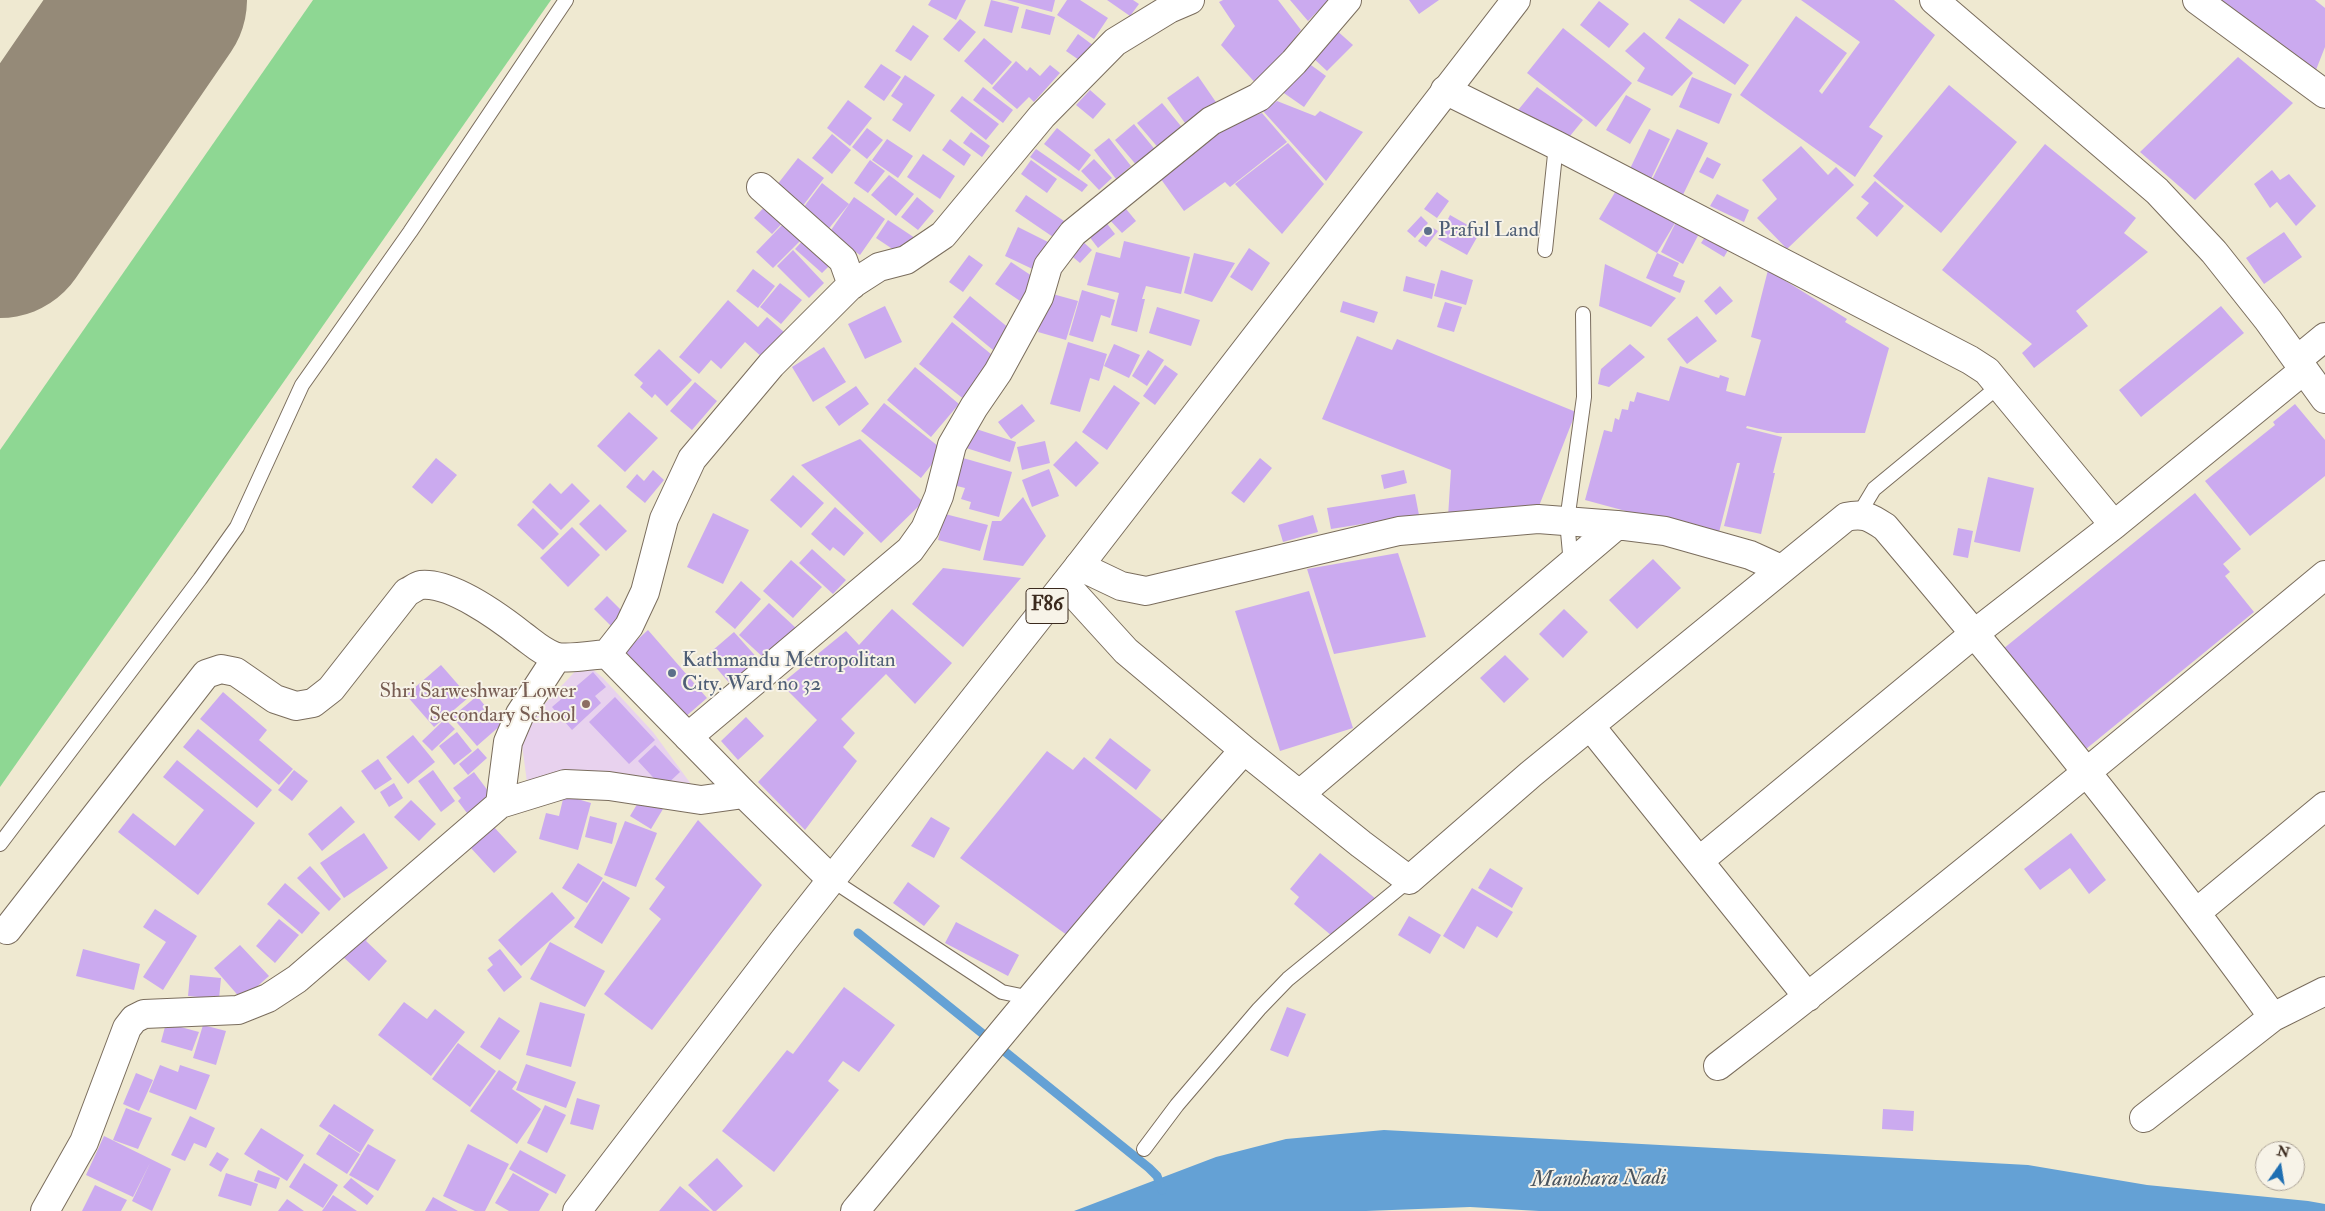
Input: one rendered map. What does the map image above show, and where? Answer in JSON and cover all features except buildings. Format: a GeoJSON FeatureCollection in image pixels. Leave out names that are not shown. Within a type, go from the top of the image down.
{"type":"FeatureCollection","features":[{"type":"Feature","properties":{"kind":"street"},"geometry":{"type":"LineString","coordinates":[[7,930],[206,674],[222,669],[236,672],[275,699],[296,706],[313,703],[331,688],[408,592],[419,585],[432,585],[446,589],[474,603],[543,651],[557,657],[607,654],[629,626],[645,592],[664,519],[692,459],[771,365],[852,285],[879,267],[906,260],[943,235],[1042,116],[1114,42],[1169,9],[1190,0]]}},
{"type":"Feature","properties":{"kind":"street"},"geometry":{"type":"LineString","coordinates":[[688,737],[910,550],[925,530],[939,496],[952,445],[998,372],[1039,297],[1048,266],[1073,233],[1211,121],[1259,97],[1294,62],[1347,0]]}},
{"type":"Feature","properties":{"kind":"street","name":"F86"},"geometry":{"type":"LineString","coordinates":[[578,1211],[784,940],[1072,575],[1516,0]]}},
{"type":"Feature","properties":{"kind":"street"},"geometry":{"type":"LineString","coordinates":[[1934,0],[2157,191],[2214,252],[2325,399]]}},
{"type":"Feature","properties":{"kind":"street"},"geometry":{"type":"LineString","coordinates":[[2197,0],[2325,94]]}},
{"type":"Feature","properties":{"kind":"street"},"geometry":{"type":"LineString","coordinates":[[1445,90],[1556,145],[1970,360],[1987,371],[2114,524]]}},
{"type":"Feature","properties":{"kind":"street"},"geometry":{"type":"LineString","coordinates":[[761,187],[843,260],[852,285]]}},
{"type":"Feature","properties":{"kind":"street"},"geometry":{"type":"LineString","coordinates":[[1699,861],[1975,633],[2114,524],[2301,365],[2325,337]]}},
{"type":"Feature","properties":{"kind":"street"},"geometry":{"type":"LineString","coordinates":[[1072,575],[1126,651],[1244,750],[1409,880],[1531,774],[1846,517],[1859,514],[1871,518],[1885,527],[1975,633],[2087,772],[2197,912],[2273,1017]]}},
{"type":"Feature","properties":{"kind":"street"},"geometry":{"type":"LineString","coordinates":[[1072,575],[1146,591],[1399,531],[1538,519],[1665,531],[1750,555],[1781,569]]}},
{"type":"Feature","properties":{"kind":"street"},"geometry":{"type":"LineString","coordinates":[[1300,794],[1617,525]]}},
{"type":"Feature","properties":{"kind":"street"},"geometry":{"type":"LineString","coordinates":[[1718,1066],[1808,997],[2087,772],[2325,575]]}},
{"type":"Feature","properties":{"kind":"street"},"geometry":{"type":"LineString","coordinates":[[607,654],[744,794],[832,880]]}},
{"type":"Feature","properties":{"kind":"street"},"geometry":{"type":"LineString","coordinates":[[500,804],[508,742],[520,714],[557,657]]}},
{"type":"Feature","properties":{"kind":"street"},"geometry":{"type":"LineString","coordinates":[[1591,726],[1808,997]]}},
{"type":"Feature","properties":{"kind":"street"},"geometry":{"type":"LineString","coordinates":[[855,1211],[983,1055],[1244,750]]}},
{"type":"Feature","properties":{"kind":"street"},"geometry":{"type":"LineString","coordinates":[[45,1211],[84,1142],[127,1028],[134,1018],[144,1014],[238,1010],[268,998],[298,979],[500,804],[565,784],[609,786],[701,800],[744,794]]}},
{"type":"Feature","properties":{"kind":"street"},"geometry":{"type":"LineString","coordinates":[[2197,912],[2325,806]]}},
{"type":"Feature","properties":{"kind":"street"},"geometry":{"type":"LineString","coordinates":[[2144,1118],[2273,1017],[2325,991]]}},
{"type":"Feature","properties":{"kind":"lane"},"geometry":{"type":"LineString","coordinates":[[0,844],[200,579],[237,527],[302,385],[410,232],[566,0]]}},
{"type":"Feature","properties":{"kind":"lane"},"geometry":{"type":"LineString","coordinates":[[1545,250],[1556,145]]}},
{"type":"Feature","properties":{"kind":"lane"},"geometry":{"type":"LineString","coordinates":[[1571,564],[1567,521],[1584,397],[1583,314]]}},
{"type":"Feature","properties":{"kind":"lane"},"geometry":{"type":"LineString","coordinates":[[1859,514],[1874,489],[1999,386]]}},
{"type":"Feature","properties":{"kind":"lane"},"geometry":{"type":"LineString","coordinates":[[832,880],[1025,1006]]}},
{"type":"Feature","properties":{"kind":"lane"},"geometry":{"type":"LineString","coordinates":[[1144,1149],[1177,1106],[1259,1009],[1288,979],[1409,880]]}},
{"type":"Feature","properties":{"kind":"shaded area","name":"Shri Sarweshwar Lower Secondary School"},"geometry":{"type":"Polygon","coordinates":[[[584,662],[603,678],[653,732],[696,791],[527,782],[520,730],[584,662]]]}},
{"type":"Feature","properties":{"kind":"green space"},"geometry":{"type":"Polygon","coordinates":[[[313,0],[551,0],[0,787],[0,450],[313,0]]]}},
{"type":"Feature","properties":{"kind":"water","name":"Manohara Nadi"},"geometry":{"type":"Polygon","coordinates":[[[1384,1130],[2028,1165],[2147,1185],[2308,1201],[2325,1204],[2325,1211],[1539,1211],[1470,1207],[1366,1211],[1074,1211],[1216,1157],[1286,1139],[1384,1130]]]}},
{"type":"Feature","properties":{"kind":"waterway"},"geometry":{"type":"LineString","coordinates":[[858,933],[1149,1168],[1157,1176],[1162,1190]]}},
{"type":"Feature","properties":{"kind":"taxiway"},"geometry":{"type":"LineString","coordinates":[[0,199],[19,184],[50,153]]}},
{"type":"Feature","properties":{"kind":"runway"},"geometry":{"type":"LineString","coordinates":[[0,226],[155,0]]}},
{"type":"Feature","properties":{"kind":"place","name":"Praful Land"},"geometry":{"type":"Point","coordinates":[1428,231]}},
{"type":"Feature","properties":{"kind":"place","name":"Kathmandu Metropolitan City. Ward no 32"},"geometry":{"type":"Point","coordinates":[672,673]}},
{"type":"Feature","properties":{"kind":"place","name":"Shri Sarweshwar Lower Secondary School"},"geometry":{"type":"Point","coordinates":[586,704]}}]}
